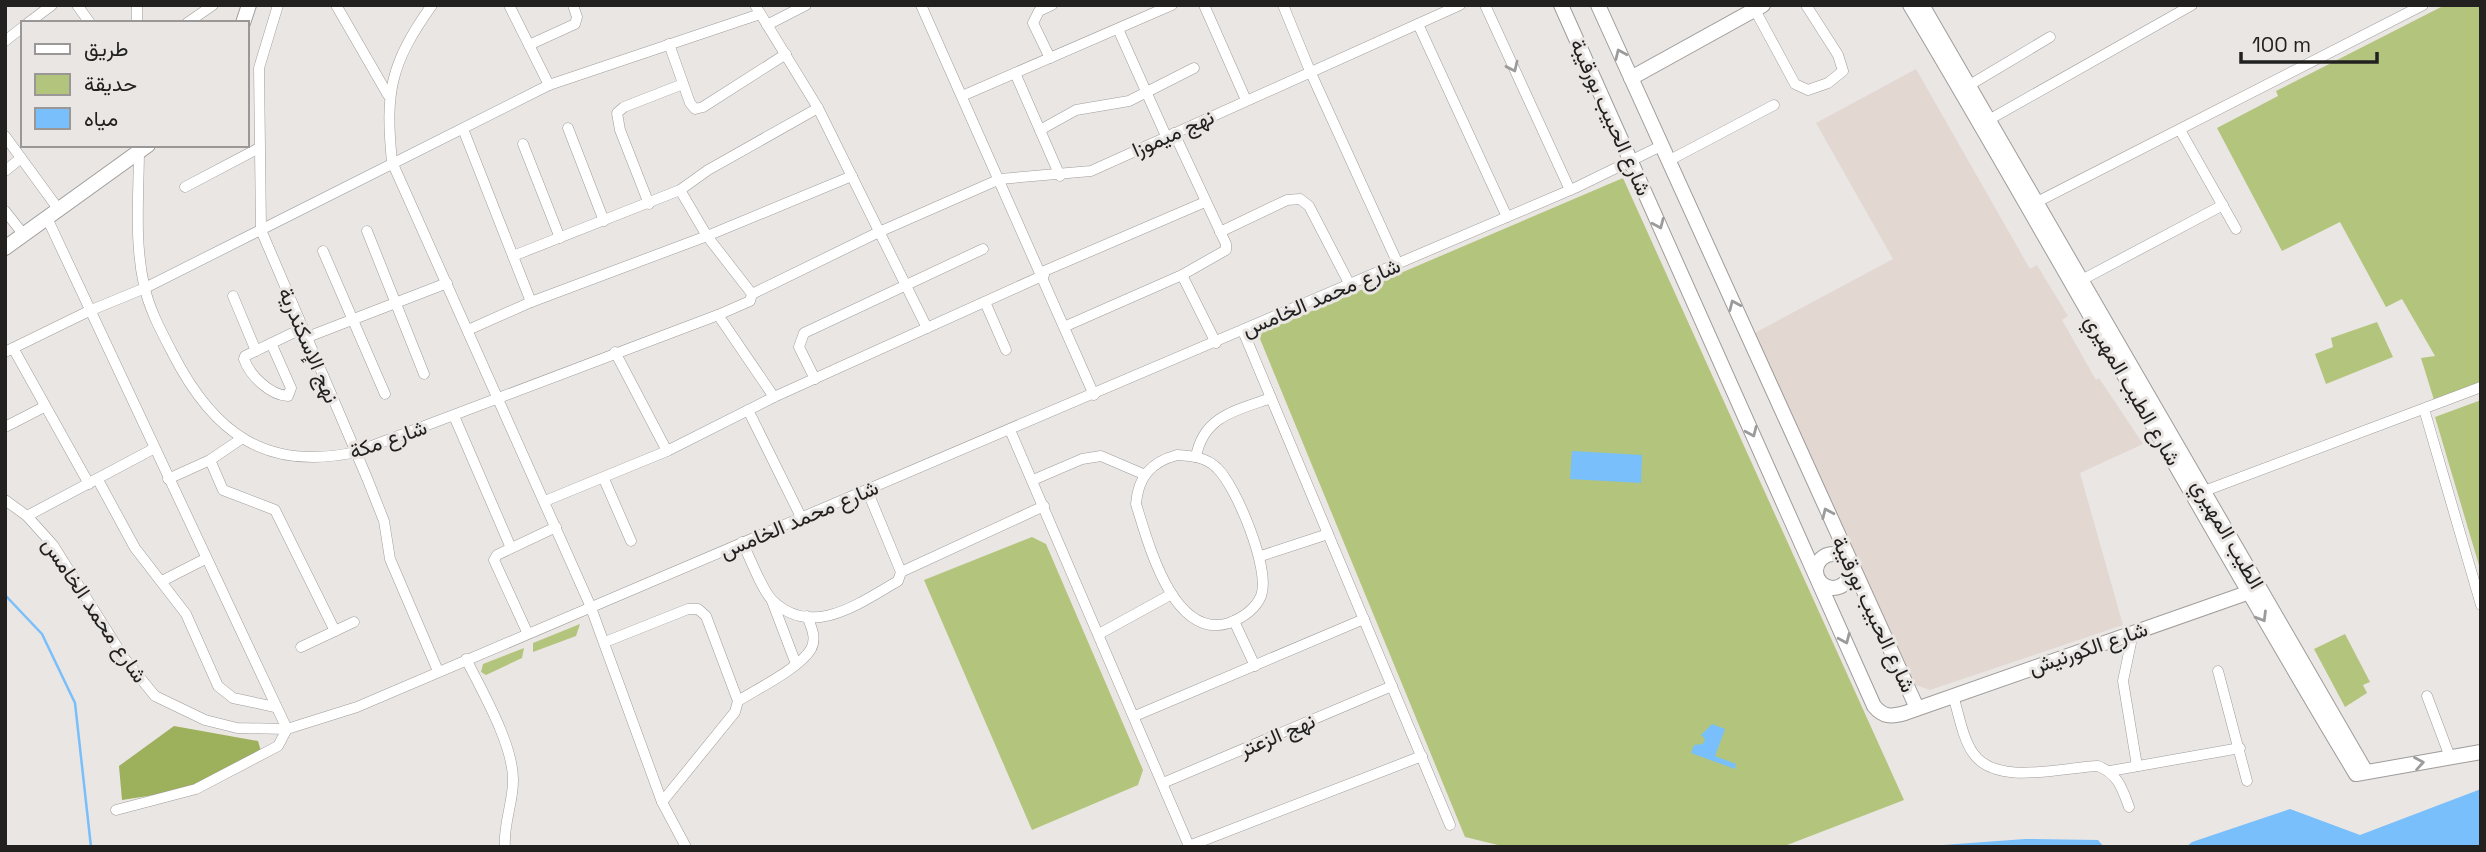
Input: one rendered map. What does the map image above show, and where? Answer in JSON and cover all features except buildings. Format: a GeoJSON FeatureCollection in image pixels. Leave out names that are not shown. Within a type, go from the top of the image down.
{"type":"FeatureCollection","features":[{"type":"Feature","properties":{"kind":"street"},"geometry":{"type":"LineString","coordinates":[[31,21],[52,5]]}},
{"type":"Feature","properties":{"kind":"street"},"geometry":{"type":"LineString","coordinates":[[77,5],[89,21]]}},
{"type":"Feature","properties":{"kind":"street"},"geometry":{"type":"LineString","coordinates":[[199,8],[213,5]]}},
{"type":"Feature","properties":{"kind":"street","name":"نهج الإسكندرية"},"geometry":{"type":"LineString","coordinates":[[278,5],[259,68],[261,230],[356,452],[384,522],[390,559],[438,671]]}},
{"type":"Feature","properties":{"kind":"street"},"geometry":{"type":"LineString","coordinates":[[336,5],[388,95]]}},
{"type":"Feature","properties":{"kind":"street"},"geometry":{"type":"LineString","coordinates":[[509,5],[550,85]]}},
{"type":"Feature","properties":{"kind":"street"},"geometry":{"type":"LineString","coordinates":[[529,45],[575,24],[577,17],[573,5]]}},
{"type":"Feature","properties":{"kind":"street"},"geometry":{"type":"LineString","coordinates":[[767,25],[806,5]]}},
{"type":"Feature","properties":{"kind":"street"},"geometry":{"type":"LineString","coordinates":[[920,5],[1043,274],[1094,395]]}},
{"type":"Feature","properties":{"kind":"street"},"geometry":{"type":"LineString","coordinates":[[1050,58],[1033,23],[1039,11],[1052,5]]}},
{"type":"Feature","properties":{"kind":"street"},"geometry":{"type":"LineString","coordinates":[[1204,5],[1246,100]]}},
{"type":"Feature","properties":{"kind":"street"},"geometry":{"type":"LineString","coordinates":[[1283,5],[1310,71],[1398,264]]}},
{"type":"Feature","properties":{"kind":"street"},"geometry":{"type":"LineString","coordinates":[[1485,5],[1570,190]]}},
{"type":"Feature","properties":{"kind":"street","name":"شارع الحبيب بورقيبة"},"geometry":{"type":"LineString","coordinates":[[1561,5],[1877,710],[1891,716],[1917,708],[1598,5]]}},
{"type":"Feature","properties":{"kind":"street"},"geometry":{"type":"LineString","coordinates":[[1631,78],[1759,8],[1798,87],[1808,90],[1828,83],[1841,76],[1843,71],[1838,55],[1806,5]]}},
{"type":"Feature","properties":{"kind":"street"},"geometry":{"type":"LineString","coordinates":[[1919,7],[1968,86],[1983,124],[2192,5]]}},
{"type":"Feature","properties":{"kind":"street"},"geometry":{"type":"LineString","coordinates":[[2031,205],[2423,5]]}},
{"type":"Feature","properties":{"kind":"street"},"geometry":{"type":"LineString","coordinates":[[962,96],[1169,6]]}},
{"type":"Feature","properties":{"kind":"street","name":"نهج ميموزا"},"geometry":{"type":"LineString","coordinates":[[751,294],[879,232],[1000,179],[1060,176],[1091,171],[1456,6]]}},
{"type":"Feature","properties":{"kind":"street","name":"شارع الطيب المهيري"},"geometry":{"type":"LineString","coordinates":[[1919,7],[1983,124],[2361,773],[2450,757]]}},
{"type":"Feature","properties":{"kind":"street"},"geometry":{"type":"LineString","coordinates":[[426,8],[408,40],[388,95],[392,162],[468,330],[496,400],[545,501],[590,605],[662,802],[686,847]]}},
{"type":"Feature","properties":{"kind":"street"},"geometry":{"type":"LineString","coordinates":[[275,707],[233,698],[218,686],[190,621],[135,548],[9,350],[89,311],[145,288],[550,85],[757,10],[818,108],[927,328]]}},
{"type":"Feature","properties":{"kind":"street"},"geometry":{"type":"LineString","coordinates":[[1418,24],[1507,217]]}},
{"type":"Feature","properties":{"kind":"street"},"geometry":{"type":"LineString","coordinates":[[5,41],[21,29]]}},
{"type":"Feature","properties":{"kind":"street"},"geometry":{"type":"LineString","coordinates":[[1066,326],[1225,253],[1226,244],[1146,93],[1118,29]]}},
{"type":"Feature","properties":{"kind":"street"},"geometry":{"type":"LineString","coordinates":[[1968,86],[2050,37]]}},
{"type":"Feature","properties":{"kind":"street"},"geometry":{"type":"LineString","coordinates":[[669,44],[691,106],[699,109],[786,54]]}},
{"type":"Feature","properties":{"kind":"street"},"geometry":{"type":"LineString","coordinates":[[248,63],[259,68]]}},
{"type":"Feature","properties":{"kind":"street"},"geometry":{"type":"LineString","coordinates":[[1040,130],[1076,110],[1114,105],[1146,93],[1194,68]]}},
{"type":"Feature","properties":{"kind":"street"},"geometry":{"type":"LineString","coordinates":[[1016,73],[1060,176]]}},
{"type":"Feature","properties":{"kind":"street"},"geometry":{"type":"LineString","coordinates":[[649,204],[620,130],[617,113],[624,107],[683,84]]}},
{"type":"Feature","properties":{"kind":"street"},"geometry":{"type":"LineString","coordinates":[[1670,160],[1774,105]]}},
{"type":"Feature","properties":{"kind":"street"},"geometry":{"type":"LineString","coordinates":[[513,256],[680,190],[708,170],[818,108]]}},
{"type":"Feature","properties":{"kind":"street"},"geometry":{"type":"LineString","coordinates":[[568,128],[604,221]]}},
{"type":"Feature","properties":{"kind":"street"},"geometry":{"type":"LineString","coordinates":[[463,129],[531,302]]}},
{"type":"Feature","properties":{"kind":"street"},"geometry":{"type":"LineString","coordinates":[[2180,130],[2236,229]]}},
{"type":"Feature","properties":{"kind":"street"},"geometry":{"type":"LineString","coordinates":[[5,136],[53,214],[89,311],[286,729],[278,746],[196,789],[116,810]]}},
{"type":"Feature","properties":{"kind":"street"},"geometry":{"type":"LineString","coordinates":[[523,144],[561,238]]}},
{"type":"Feature","properties":{"kind":"street","name":"شارع محمد الخامس"},"geometry":{"type":"LineString","coordinates":[[5,500],[27,516],[53,545],[124,658],[155,696],[196,716],[237,728],[286,729],[339,715],[590,605],[1094,395],[1570,190],[1663,145]]}},
{"type":"Feature","properties":{"kind":"street"},"geometry":{"type":"LineString","coordinates":[[5,248],[142,148]]}},
{"type":"Feature","properties":{"kind":"street","name":"شارع مكة"},"geometry":{"type":"LineString","coordinates":[[142,148],[138,250],[145,288],[165,339],[188,381],[213,417],[240,439],[266,448],[311,457],[334,457],[356,452],[718,315],[748,302],[751,294]]}},
{"type":"Feature","properties":{"kind":"street"},"geometry":{"type":"LineString","coordinates":[[185,187],[259,148]]}},
{"type":"Feature","properties":{"kind":"street"},"geometry":{"type":"LineString","coordinates":[[5,171],[21,158]]}},
{"type":"Feature","properties":{"kind":"street"},"geometry":{"type":"LineString","coordinates":[[468,330],[531,302],[707,236],[852,176]]}},
{"type":"Feature","properties":{"kind":"street"},"geometry":{"type":"LineString","coordinates":[[680,190],[707,236],[751,294]]}},
{"type":"Feature","properties":{"kind":"street"},"geometry":{"type":"LineString","coordinates":[[1220,232],[1287,200],[1300,199],[1309,206],[1350,285]]}},
{"type":"Feature","properties":{"kind":"street"},"geometry":{"type":"LineString","coordinates":[[545,501],[667,451],[774,397],[1205,202]]}},
{"type":"Feature","properties":{"kind":"street"},"geometry":{"type":"LineString","coordinates":[[2076,283],[2222,205]]}},
{"type":"Feature","properties":{"kind":"street"},"geometry":{"type":"LineString","coordinates":[[5,211],[24,235]]}},
{"type":"Feature","properties":{"kind":"street"},"geometry":{"type":"LineString","coordinates":[[367,231],[424,374]]}},
{"type":"Feature","properties":{"kind":"street"},"geometry":{"type":"LineString","coordinates":[[815,379],[799,347],[804,334],[983,249]]}},
{"type":"Feature","properties":{"kind":"street"},"geometry":{"type":"LineString","coordinates":[[323,251],[385,394]]}},
{"type":"Feature","properties":{"kind":"street"},"geometry":{"type":"LineString","coordinates":[[1182,275],[1216,343]]}},
{"type":"Feature","properties":{"kind":"street"},"geometry":{"type":"LineString","coordinates":[[271,343],[291,388],[291,394],[283,396],[276,392],[250,372],[244,359],[271,343],[352,320],[447,283]]}},
{"type":"Feature","properties":{"kind":"street"},"geometry":{"type":"LineString","coordinates":[[233,296],[256,351]]}},
{"type":"Feature","properties":{"kind":"street"},"geometry":{"type":"LineString","coordinates":[[985,302],[1006,350]]}},
{"type":"Feature","properties":{"kind":"street"},"geometry":{"type":"LineString","coordinates":[[718,315],[774,397]]}},
{"type":"Feature","properties":{"kind":"street"},"geometry":{"type":"LineString","coordinates":[[1243,331],[1450,825]]}},
{"type":"Feature","properties":{"kind":"street"},"geometry":{"type":"LineString","coordinates":[[615,352],[667,451]]}},
{"type":"Feature","properties":{"kind":"street"},"geometry":{"type":"LineString","coordinates":[[2199,493],[2481,387]]}},
{"type":"Feature","properties":{"kind":"street"},"geometry":{"type":"LineString","coordinates":[[1196,457],[1212,422],[1219,416],[1271,398]]}},
{"type":"Feature","properties":{"kind":"street"},"geometry":{"type":"LineString","coordinates":[[5,427],[44,407]]}},
{"type":"Feature","properties":{"kind":"street"},"geometry":{"type":"LineString","coordinates":[[2424,409],[2481,605]]}},
{"type":"Feature","properties":{"kind":"street"},"geometry":{"type":"LineString","coordinates":[[748,410],[801,517]]}},
{"type":"Feature","properties":{"kind":"street"},"geometry":{"type":"LineString","coordinates":[[454,416],[511,548]]}},
{"type":"Feature","properties":{"kind":"street"},"geometry":{"type":"LineString","coordinates":[[1010,430],[1135,716],[1186,843],[1197,845],[1422,756]]}},
{"type":"Feature","properties":{"kind":"street"},"geometry":{"type":"LineString","coordinates":[[168,479],[210,460],[240,439]]}},
{"type":"Feature","properties":{"kind":"street"},"geometry":{"type":"LineString","coordinates":[[27,516],[153,449]]}},
{"type":"Feature","properties":{"kind":"street"},"geometry":{"type":"LineString","coordinates":[[1177,454],[1196,457],[1216,467],[1224,477],[1261,556],[1264,584],[1254,607],[1234,621],[1214,625],[1203,622],[1180,607],[1170,595],[1136,504],[1137,489],[1143,474],[1164,458],[1177,454]]}},
{"type":"Feature","properties":{"kind":"street"},"geometry":{"type":"LineString","coordinates":[[1033,480],[1082,459],[1101,456],[1143,474]]}},
{"type":"Feature","properties":{"kind":"street"},"geometry":{"type":"LineString","coordinates":[[210,460],[223,490],[275,510],[335,631]]}},
{"type":"Feature","properties":{"kind":"street"},"geometry":{"type":"LineString","coordinates":[[604,479],[631,541]]}},
{"type":"Feature","properties":{"kind":"street"},"geometry":{"type":"LineString","coordinates":[[772,601],[791,613],[836,616],[898,581],[901,572],[867,490]]}},
{"type":"Feature","properties":{"kind":"street"},"geometry":{"type":"LineString","coordinates":[[901,572],[1044,506]]}},
{"type":"Feature","properties":{"kind":"street"},"geometry":{"type":"LineString","coordinates":[[527,632],[494,560],[511,548],[556,527]]}},
{"type":"Feature","properties":{"kind":"street"},"geometry":{"type":"LineString","coordinates":[[1261,556],[1328,534]]}},
{"type":"Feature","properties":{"kind":"street"},"geometry":{"type":"LineString","coordinates":[[743,542],[772,601],[796,664]]}},
{"type":"Feature","properties":{"kind":"street"},"geometry":{"type":"LineString","coordinates":[[1826,555],[1839,555],[1849,563],[1850,576],[1841,586],[1828,587],[1818,578],[1817,565],[1826,555]]}},
{"type":"Feature","properties":{"kind":"street"},"geometry":{"type":"LineString","coordinates":[[162,581],[205,559]]}},
{"type":"Feature","properties":{"kind":"street","name":"شارع الكورنيش"},"geometry":{"type":"LineString","coordinates":[[1917,708],[2253,589]]}},
{"type":"Feature","properties":{"kind":"street"},"geometry":{"type":"LineString","coordinates":[[1099,634],[1170,595]]}},
{"type":"Feature","properties":{"kind":"street"},"geometry":{"type":"LineString","coordinates":[[605,642],[688,609],[698,609],[706,616],[738,701],[736,712],[662,802]]}},
{"type":"Feature","properties":{"kind":"street"},"geometry":{"type":"LineString","coordinates":[[738,701],[796,664],[811,648],[814,635],[807,616]]}},
{"type":"Feature","properties":{"kind":"street"},"geometry":{"type":"LineString","coordinates":[[1135,716],[1364,620]]}},
{"type":"Feature","properties":{"kind":"street"},"geometry":{"type":"LineString","coordinates":[[1234,621],[1255,666]]}},
{"type":"Feature","properties":{"kind":"street"},"geometry":{"type":"LineString","coordinates":[[301,647],[354,622]]}},
{"type":"Feature","properties":{"kind":"street"},"geometry":{"type":"LineString","coordinates":[[2133,632],[2123,681],[2137,766]]}},
{"type":"Feature","properties":{"kind":"street"},"geometry":{"type":"LineString","coordinates":[[466,659],[484,695],[512,768],[512,797],[505,847]]}},
{"type":"Feature","properties":{"kind":"street"},"geometry":{"type":"LineString","coordinates":[[2218,671],[2247,782]]}},
{"type":"Feature","properties":{"kind":"street","name":"نهج الزعتر"},"geometry":{"type":"LineString","coordinates":[[1163,783],[1392,686]]}},
{"type":"Feature","properties":{"kind":"street"},"geometry":{"type":"LineString","coordinates":[[1953,696],[1974,756],[1997,769],[2023,774],[2098,766],[2110,771],[2120,783],[2129,807]]}},
{"type":"Feature","properties":{"kind":"street"},"geometry":{"type":"LineString","coordinates":[[2427,696],[2450,757],[2481,752]]}},
{"type":"Feature","properties":{"kind":"street"},"geometry":{"type":"LineString","coordinates":[[2110,771],[2240,748]]}},
{"type":"Feature","properties":{"kind":"shaded area"},"geometry":{"type":"Polygon","coordinates":[[[1916,69],[2030,269],[2037,265],[2068,316],[2062,320],[2096,380],[2099,378],[2143,444],[2080,473],[2123,625],[1930,690],[1913,684],[1753,334],[1893,259],[1816,123],[1916,69]]]}},
{"type":"Feature","properties":{"kind":"green space"},"geometry":{"type":"Polygon","coordinates":[[[2445,5],[2481,5],[2481,382],[2434,400],[2421,358],[2435,356],[2402,299],[2386,307],[2340,222],[2282,251],[2217,128],[2278,96],[2276,91],[2445,5]]]}},
{"type":"Feature","properties":{"kind":"green space"},"geometry":{"type":"Polygon","coordinates":[[[1623,178],[1904,800],[1782,847],[1506,847],[1465,837],[1258,334],[1623,178]]]}},
{"type":"Feature","properties":{"kind":"green space"},"geometry":{"type":"Polygon","coordinates":[[[2377,322],[2393,357],[2326,384],[2315,354],[2333,347],[2331,338],[2377,322]]]}},
{"type":"Feature","properties":{"kind":"green space"},"geometry":{"type":"Polygon","coordinates":[[[2481,400],[2481,572],[2435,417],[2481,400]]]}},
{"type":"Feature","properties":{"kind":"green space"},"geometry":{"type":"Polygon","coordinates":[[[1032,537],[1046,544],[1143,770],[1138,785],[1032,830],[924,580],[1032,537]]]}},
{"type":"Feature","properties":{"kind":"green space"},"geometry":{"type":"Polygon","coordinates":[[[580,624],[576,636],[533,652],[533,643],[580,624]]]}},
{"type":"Feature","properties":{"kind":"green space"},"geometry":{"type":"Polygon","coordinates":[[[2345,634],[2370,682],[2363,685],[2367,693],[2345,707],[2314,649],[2345,634]]]}},
{"type":"Feature","properties":{"kind":"green space"},"geometry":{"type":"Polygon","coordinates":[[[524,648],[522,658],[486,675],[481,672],[483,664],[524,648]]]}},
{"type":"Feature","properties":{"kind":"green space"},"geometry":{"type":"Polygon","coordinates":[[[174,726],[258,741],[263,758],[244,769],[234,765],[180,791],[122,800],[119,766],[174,726]]]}},
{"type":"Feature","properties":{"kind":"water"},"geometry":{"type":"Polygon","coordinates":[[[1572,451],[1642,455],[1641,483],[1570,479],[1572,451]]]}},
{"type":"Feature","properties":{"kind":"water"},"geometry":{"type":"Polygon","coordinates":[[[1712,724],[1725,729],[1715,756],[1736,764],[1735,769],[1691,753],[1694,745],[1703,744],[1705,739],[1701,735],[1712,724]]]}},
{"type":"Feature","properties":{"kind":"water"},"geometry":{"type":"Polygon","coordinates":[[[2481,789],[2481,847],[2186,847],[2192,842],[2290,809],[2360,835],[2481,789]]]}},
{"type":"Feature","properties":{"kind":"water"},"geometry":{"type":"Polygon","coordinates":[[[2025,839],[2098,840],[2104,847],[1916,847],[2025,839]]]}},
{"type":"Feature","properties":{"kind":"waterway"},"geometry":{"type":"LineString","coordinates":[[5,595],[42,634],[75,703],[91,847]]}}]}
